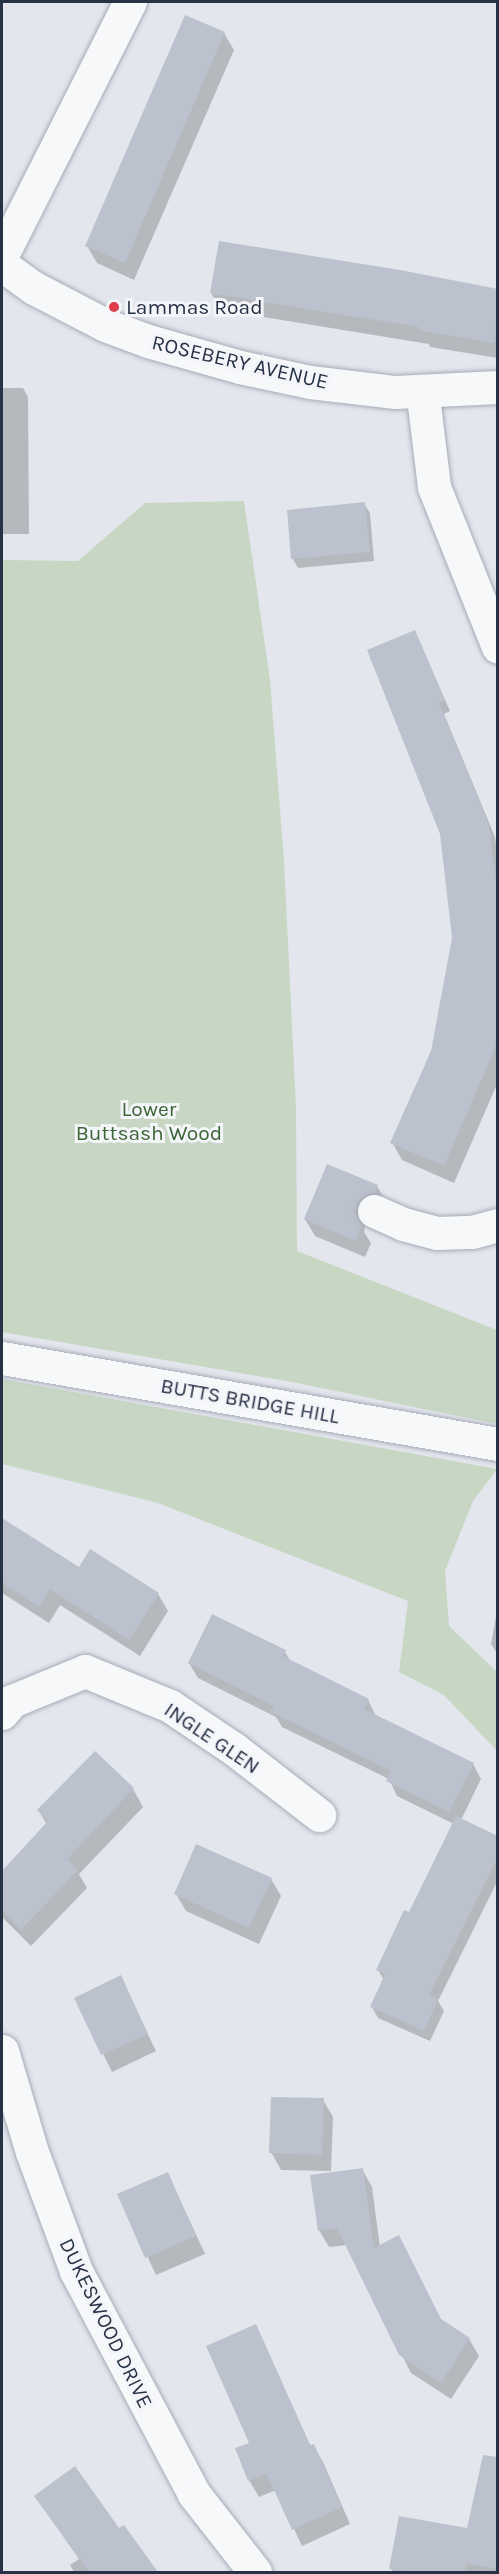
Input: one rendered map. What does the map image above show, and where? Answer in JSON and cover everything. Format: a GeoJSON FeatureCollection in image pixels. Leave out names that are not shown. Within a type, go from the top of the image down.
{"type":"FeatureCollection","features":[{"type":"Feature","properties":{"kind":"street"},"geometry":{"type":"LineString","coordinates":[[2,255],[130,2]]}},
{"type":"Feature","properties":{"kind":"street","name":"ROSEBERY AVENUE"},"geometry":{"type":"LineString","coordinates":[[2,265],[34,288],[105,325],[180,351],[310,382],[395,392],[498,387]]}},
{"type":"Feature","properties":{"kind":"street"},"geometry":{"type":"LineString","coordinates":[[424,391],[434,487],[444,517],[498,647]]}},
{"type":"Feature","properties":{"kind":"street"},"geometry":{"type":"LineString","coordinates":[[374,1211],[403,1224],[438,1233],[472,1232],[498,1225]]}},
{"type":"Feature","properties":{"kind":"street","name":"BUTTS BRIDGE HILL"},"geometry":{"type":"LineString","coordinates":[[2,1358],[498,1443]]}},
{"type":"Feature","properties":{"kind":"street","name":"INGLE GLEN"},"geometry":{"type":"LineString","coordinates":[[2,1713],[12,1701],[85,1671],[170,1707],[234,1749],[319,1815]]}},
{"type":"Feature","properties":{"kind":"street","name":"DUKESWOOD DRIVE"},"geometry":{"type":"LineString","coordinates":[[2,2051],[32,2152],[76,2271],[194,2494],[255,2572]]}},
{"type":"Feature","properties":{"kind":"green space","name":"Lower Buttsash Wood"},"geometry":{"type":"Polygon","coordinates":[[[244,501],[270,680],[284,861],[296,1108],[297,1251],[497,1330],[497,1424],[292,1382],[2,1332],[2,560],[78,561],[145,503],[244,501]]]}},
{"type":"Feature","properties":{"kind":"green space"},"geometry":{"type":"Polygon","coordinates":[[[2,1379],[497,1469],[473,1501],[445,1571],[449,1626],[497,1672],[497,1751],[444,1695],[399,1672],[408,1601],[158,1503],[2,1464],[2,1379]]]}},
{"type":"Feature","properties":{"kind":"building"},"geometry":{"type":"Polygon","coordinates":[[[185,15],[225,32],[125,263],[85,246],[185,15]]]}},
{"type":"Feature","properties":{"kind":"building"},"geometry":{"type":"Polygon","coordinates":[[[219,241],[400,270],[498,289],[495,343],[419,330],[419,327],[210,293],[219,241]]]}},
{"type":"Feature","properties":{"kind":"building"},"geometry":{"type":"Polygon","coordinates":[[[365,502],[370,552],[291,559],[287,510],[365,502]]]}},
{"type":"Feature","properties":{"kind":"building"},"geometry":{"type":"Polygon","coordinates":[[[415,630],[445,700],[439,703],[489,825],[498,897],[498,1031],[493,1053],[444,1166],[390,1143],[431,1051],[452,938],[440,834],[367,650],[415,630]]]}},
{"type":"Feature","properties":{"kind":"building"},"geometry":{"type":"Polygon","coordinates":[[[327,1164],[378,1185],[375,1193],[364,1196],[357,1204],[355,1213],[362,1225],[355,1241],[304,1219],[327,1164]]]}},
{"type":"Feature","properties":{"kind":"building"},"geometry":{"type":"Polygon","coordinates":[[[2,1518],[79,1567],[90,1549],[159,1593],[129,1640],[50,1589],[39,1607],[2,1583],[2,1518]]]}},
{"type":"Feature","properties":{"kind":"building"},"geometry":{"type":"Polygon","coordinates":[[[212,1614],[286,1650],[283,1656],[369,1699],[364,1709],[474,1763],[449,1812],[386,1781],[391,1771],[271,1712],[274,1706],[188,1663],[212,1614]]]}},
{"type":"Feature","properties":{"kind":"building"},"geometry":{"type":"Polygon","coordinates":[[[95,1751],[134,1788],[67,1859],[78,1870],[21,1930],[2,1911],[2,1871],[48,1821],[37,1810],[95,1751]]]}},
{"type":"Feature","properties":{"kind":"building"},"geometry":{"type":"Polygon","coordinates":[[[456,1816],[498,1836],[498,1857],[429,1995],[438,1999],[424,2031],[370,2007],[385,1974],[376,1970],[404,1910],[409,1912],[456,1816]]]}},
{"type":"Feature","properties":{"kind":"building"},"geometry":{"type":"Polygon","coordinates":[[[196,1844],[272,1878],[249,1928],[174,1894],[196,1844]]]}},
{"type":"Feature","properties":{"kind":"building"},"geometry":{"type":"Polygon","coordinates":[[[121,1975],[148,2034],[101,2055],[74,1998],[121,1975]]]}},
{"type":"Feature","properties":{"kind":"building"},"geometry":{"type":"Polygon","coordinates":[[[271,2097],[324,2098],[322,2155],[269,2153],[271,2097]]]}},
{"type":"Feature","properties":{"kind":"building"},"geometry":{"type":"Polygon","coordinates":[[[363,2168],[374,2248],[399,2235],[441,2319],[470,2338],[441,2383],[399,2355],[337,2228],[318,2231],[310,2175],[363,2168]]]}},
{"type":"Feature","properties":{"kind":"building"},"geometry":{"type":"Polygon","coordinates":[[[168,2172],[196,2236],[145,2258],[117,2194],[168,2172]]]}},
{"type":"Feature","properties":{"kind":"building"},"geometry":{"type":"Polygon","coordinates":[[[256,2324],[310,2445],[314,2444],[342,2507],[292,2530],[267,2474],[248,2481],[235,2448],[249,2443],[206,2346],[256,2324]]]}},
{"type":"Feature","properties":{"kind":"building"},"geometry":{"type":"Polygon","coordinates":[[[483,2455],[498,2457],[498,2569],[466,2563],[465,2572],[409,2572],[389,2569],[399,2516],[467,2528],[483,2455]]]}},
{"type":"Feature","properties":{"kind":"building"},"geometry":{"type":"Polygon","coordinates":[[[75,2466],[119,2528],[124,2525],[158,2572],[89,2572],[34,2496],[75,2466]]]}},
{"type":"Feature","properties":{"kind":"place","name":"Lammas Road"},"geometry":{"type":"Point","coordinates":[114,307]}}]}
